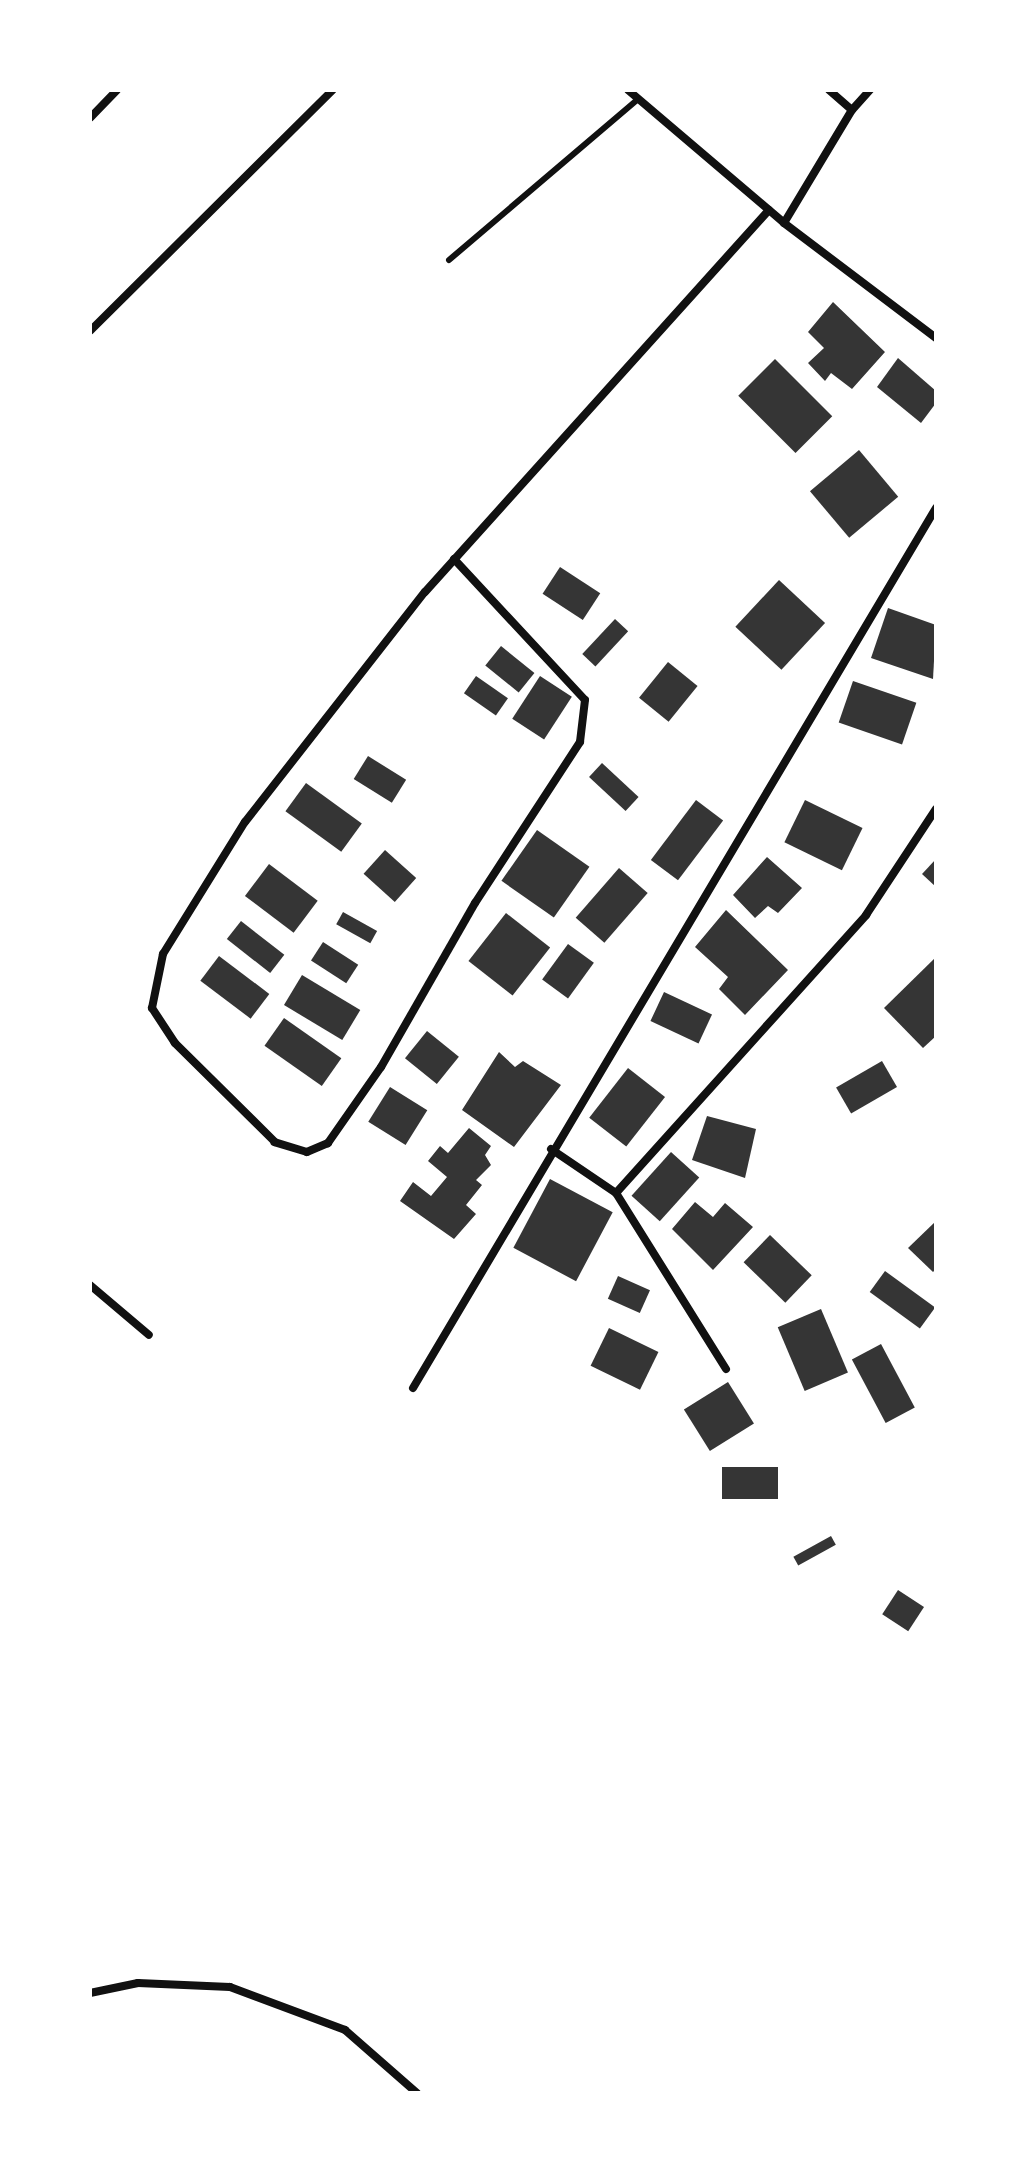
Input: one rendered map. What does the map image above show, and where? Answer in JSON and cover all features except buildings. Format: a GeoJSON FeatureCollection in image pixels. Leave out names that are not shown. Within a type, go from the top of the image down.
{"type":"FeatureCollection","features":[{"type":"Feature","properties":{"kind":"street"},"geometry":{"type":"LineString","coordinates":[[90,118],[117,90]]}},
{"type":"Feature","properties":{"kind":"street"},"geometry":{"type":"LineString","coordinates":[[90,331],[333,90]]}},
{"type":"Feature","properties":{"kind":"street"},"geometry":{"type":"LineString","coordinates":[[628,90],[784,223],[936,338]]}},
{"type":"Feature","properties":{"kind":"street"},"geometry":{"type":"LineString","coordinates":[[829,90],[852,110]]}},
{"type":"Feature","properties":{"kind":"street"},"geometry":{"type":"LineString","coordinates":[[784,223],[852,110],[870,90]]}},
{"type":"Feature","properties":{"kind":"street"},"geometry":{"type":"LineString","coordinates":[[454,559],[585,700],[580,742],[475,903],[381,1067],[328,1143],[307,1152],[275,1142],[175,1043],[152,1008],[163,954],[245,822],[454,559],[769,210]]}},
{"type":"Feature","properties":{"kind":"street"},"geometry":{"type":"LineString","coordinates":[[413,1388],[551,1149],[936,508]]}},
{"type":"Feature","properties":{"kind":"street"},"geometry":{"type":"LineString","coordinates":[[616,1193],[866,915],[936,809]]}},
{"type":"Feature","properties":{"kind":"street"},"geometry":{"type":"LineString","coordinates":[[551,1149],[616,1193],[726,1369]]}},
{"type":"Feature","properties":{"kind":"street"},"geometry":{"type":"LineString","coordinates":[[90,1285],[149,1335]]}},
{"type":"Feature","properties":{"kind":"street"},"geometry":{"type":"LineString","coordinates":[[90,1993],[138,1983],[230,1987],[345,2030],[417,2093]]}},
{"type":"Feature","properties":{"kind":"lane"},"geometry":{"type":"LineString","coordinates":[[449,260],[638,99]]}}]}
